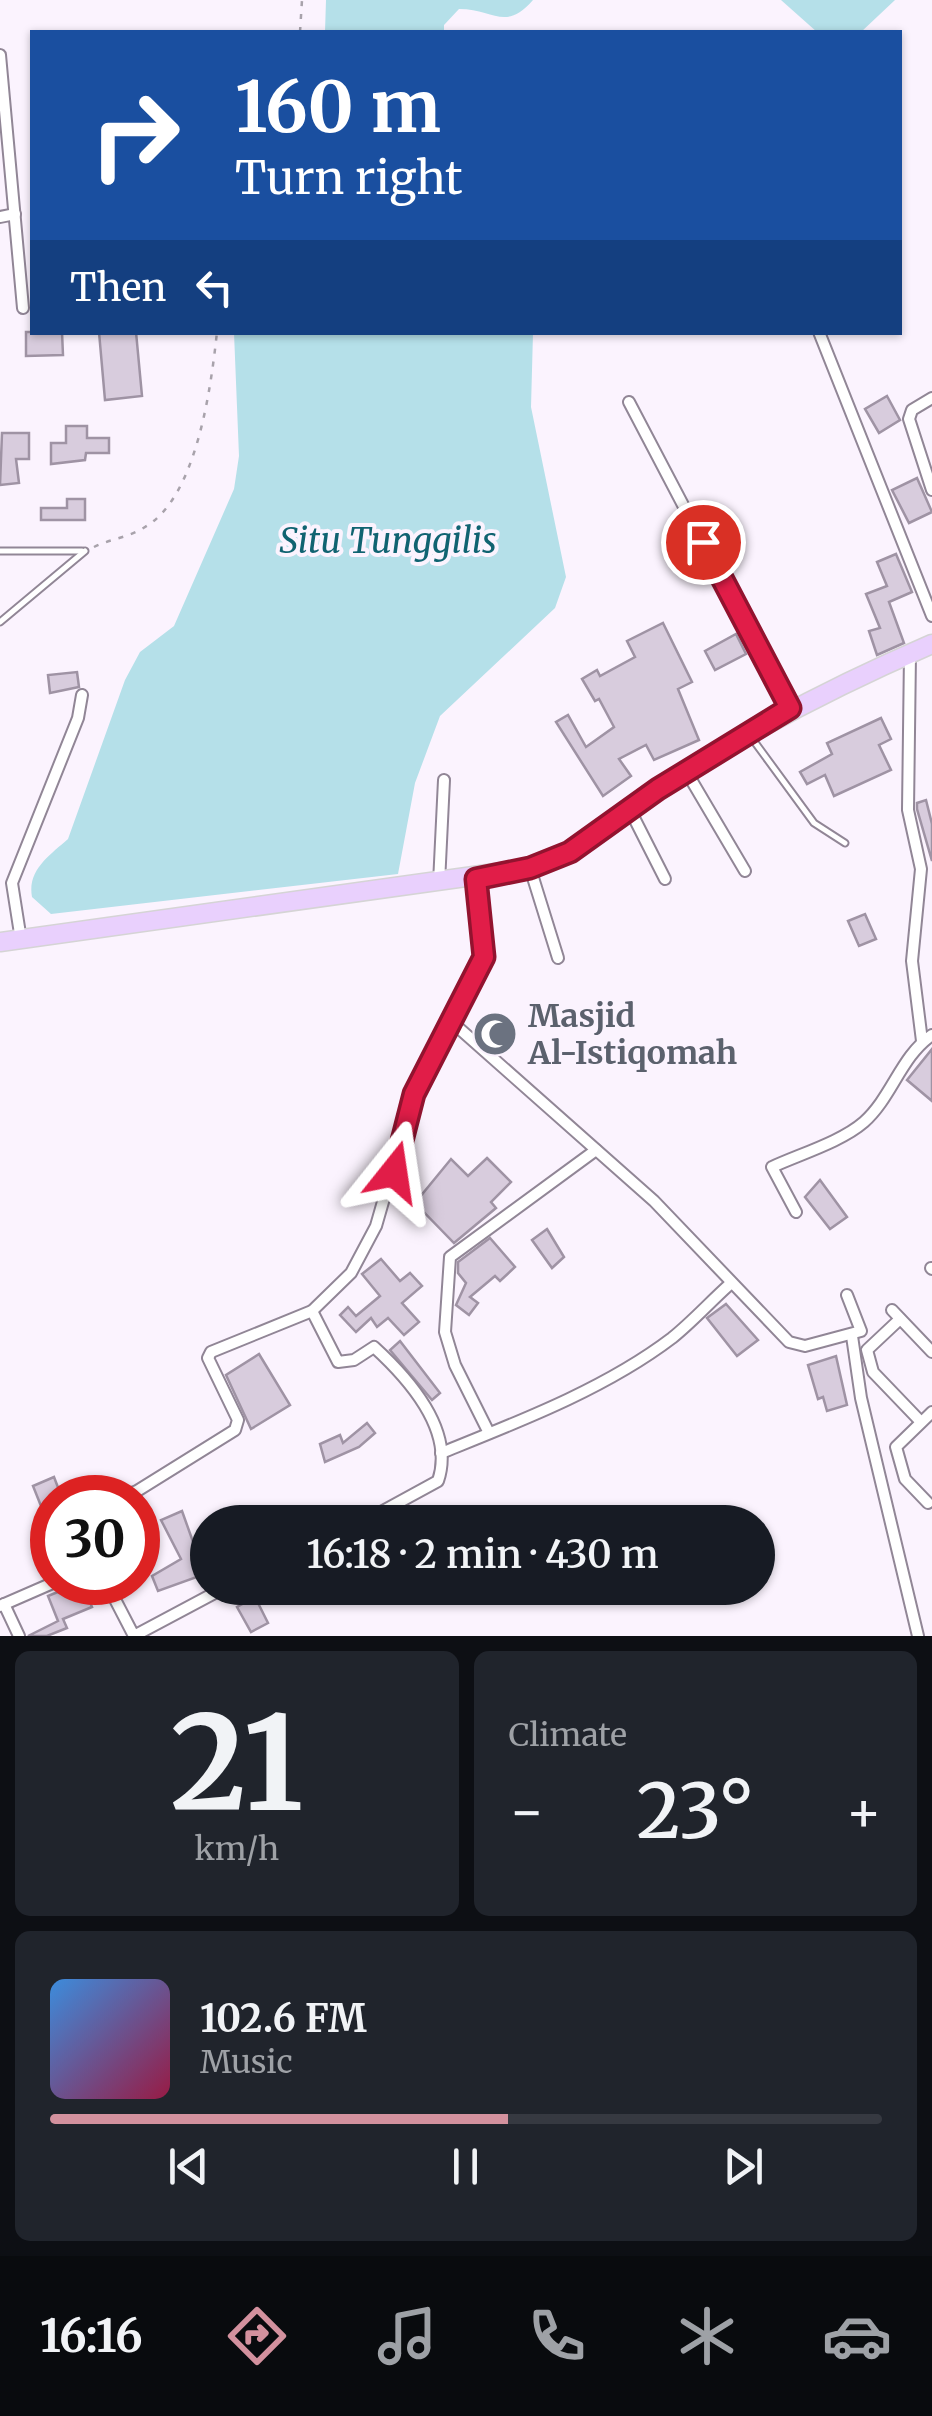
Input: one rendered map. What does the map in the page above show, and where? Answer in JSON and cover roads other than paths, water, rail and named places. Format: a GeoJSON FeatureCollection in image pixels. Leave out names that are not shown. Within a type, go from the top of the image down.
{"type":"FeatureCollection","features":[{"type":"Feature","properties":{"kind":"main road"},"geometry":{"type":"LineString","coordinates":[[0,942],[476,879],[530,868],[570,852],[629,808],[790,708],[932,644]]}},
{"type":"Feature","properties":{"kind":"street"},"geometry":{"type":"LineString","coordinates":[[0,55],[23,308]]}},
{"type":"Feature","properties":{"kind":"street"},"geometry":{"type":"LineString","coordinates":[[0,217],[15,214]]}},
{"type":"Feature","properties":{"kind":"street"},"geometry":{"type":"LineString","coordinates":[[820,335],[932,616]]}},
{"type":"Feature","properties":{"kind":"street"},"geometry":{"type":"LineString","coordinates":[[932,398],[912,410],[908,418],[932,490]]}},
{"type":"Feature","properties":{"kind":"street"},"geometry":{"type":"LineString","coordinates":[[630,402],[790,708]]}},
{"type":"Feature","properties":{"kind":"street"},"geometry":{"type":"LineString","coordinates":[[796,1212],[772,1167],[862,1124],[927,1038],[912,961],[921,870],[908,810],[910,654]]}},
{"type":"Feature","properties":{"kind":"street"},"geometry":{"type":"LineString","coordinates":[[21,940],[12,882],[78,718],[82,696]]}},
{"type":"Feature","properties":{"kind":"street"},"geometry":{"type":"LineString","coordinates":[[686,771],[744,871]]}},
{"type":"Feature","properties":{"kind":"street"},"geometry":{"type":"LineString","coordinates":[[440,884],[444,780]]}},
{"type":"Feature","properties":{"kind":"street"},"geometry":{"type":"LineString","coordinates":[[629,808],[665,879]]}},
{"type":"Feature","properties":{"kind":"street"},"geometry":{"type":"LineString","coordinates":[[530,868],[558,958]]}},
{"type":"Feature","properties":{"kind":"street"},"geometry":{"type":"LineString","coordinates":[[160,1477],[235,1430],[238,1420],[208,1358],[211,1352],[312,1311],[351,1273],[376,1226],[414,1094],[484,957],[476,879]]}},
{"type":"Feature","properties":{"kind":"street"},"geometry":{"type":"LineString","coordinates":[[453,1022],[654,1202],[788,1342],[805,1346],[860,1331],[847,1296]]}},
{"type":"Feature","properties":{"kind":"street"},"geometry":{"type":"LineString","coordinates":[[490,1433],[455,1365],[445,1332],[450,1257],[596,1150]]}},
{"type":"Feature","properties":{"kind":"street"},"geometry":{"type":"LineString","coordinates":[[441,1453],[638,1360],[672,1337],[730,1285]]}},
{"type":"Feature","properties":{"kind":"street"},"geometry":{"type":"LineString","coordinates":[[312,1311],[338,1362],[354,1360],[369,1347],[379,1352],[427,1410],[438,1432],[438,1481],[394,1505]]}},
{"type":"Feature","properties":{"kind":"street"},"geometry":{"type":"LineString","coordinates":[[922,1422],[873,1372],[868,1350],[896,1314],[932,1352]]}},
{"type":"Feature","properties":{"kind":"street"},"geometry":{"type":"LineString","coordinates":[[852,1336],[862,1398],[918,1636]]}},
{"type":"Feature","properties":{"kind":"street"},"geometry":{"type":"LineString","coordinates":[[931,1503],[905,1479],[896,1447],[932,1412]]}},
{"type":"Feature","properties":{"kind":"street"},"geometry":{"type":"LineString","coordinates":[[19,1636],[2,1605],[30,1593]]}},
{"type":"Feature","properties":{"kind":"street"},"geometry":{"type":"LineString","coordinates":[[118,1605],[134,1636],[192,1605]]}},
{"type":"Feature","properties":{"kind":"lane"},"geometry":{"type":"LineString","coordinates":[[0,551],[85,552],[3,617]]}},
{"type":"Feature","properties":{"kind":"lane"},"geometry":{"type":"LineString","coordinates":[[749,734],[814,824],[845,844]]}},
{"type":"Feature","properties":{"kind":"water"},"geometry":{"type":"Polygon","coordinates":[[[326,0],[533,0],[507,17],[459,9],[444,30],[325,30],[326,0]]]}},
{"type":"Feature","properties":{"kind":"water"},"geometry":{"type":"Polygon","coordinates":[[[781,0],[895,0],[863,30],[815,30],[781,0]]]}},
{"type":"Feature","properties":{"kind":"water","name":"Situ Tunggilis"},"geometry":{"type":"Polygon","coordinates":[[[234,335],[533,335],[531,407],[566,577],[555,608],[440,716],[415,783],[398,874],[51,914],[32,897],[36,871],[68,839],[125,680],[140,652],[174,626],[234,489],[239,456],[234,335]]]}},
{"type":"Feature","properties":{"kind":"place","name":"Masjid Al-Istiqomah"},"geometry":{"type":"Point","coordinates":[495,1034]}}]}
